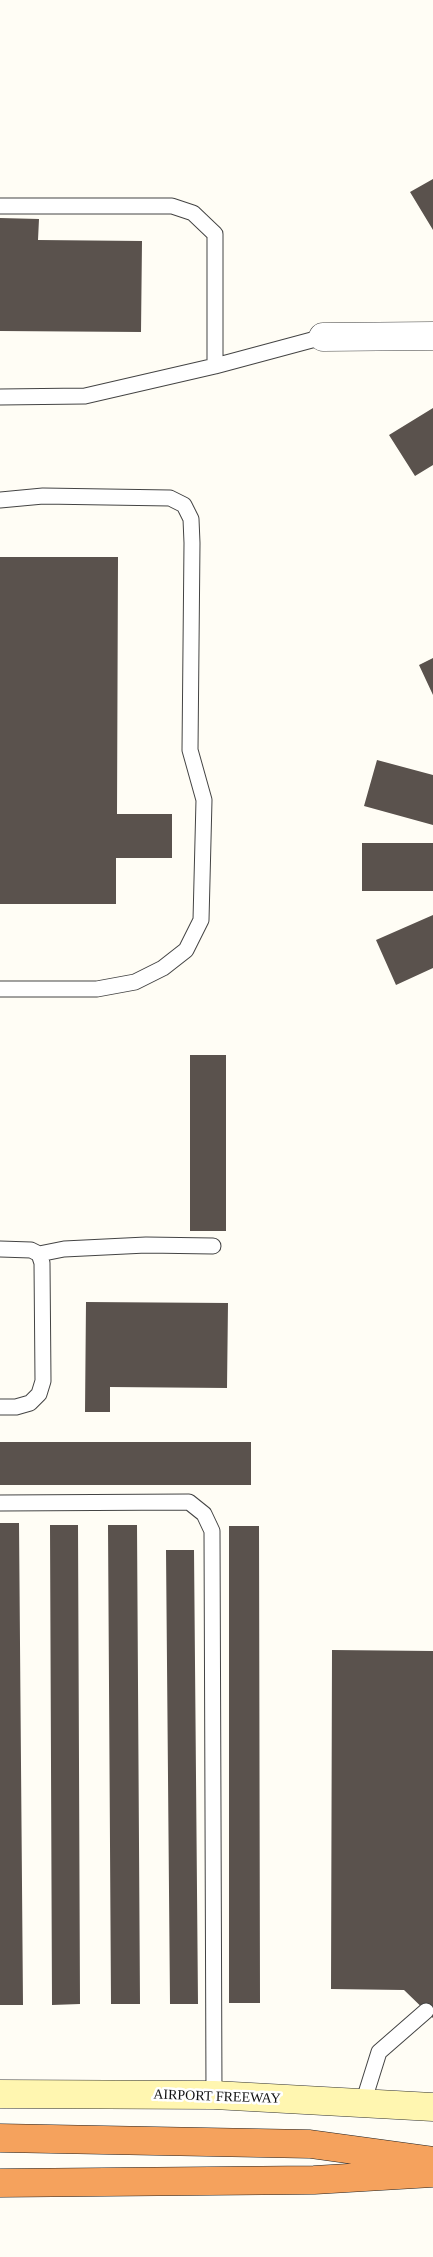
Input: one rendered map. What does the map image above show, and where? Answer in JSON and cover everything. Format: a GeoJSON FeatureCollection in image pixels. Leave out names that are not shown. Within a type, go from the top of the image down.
{"type":"FeatureCollection","features":[{"type":"Feature","properties":{"kind":"highway"},"geometry":{"type":"LineString","coordinates":[[0,2138],[101,2138],[310,2144],[433,2161]]}},
{"type":"Feature","properties":{"kind":"highway"},"geometry":{"type":"LineString","coordinates":[[0,2183],[102,2180],[314,2180],[433,2173]]}},
{"type":"Feature","properties":{"kind":"main road","name":"AIRPORT FREEWAY"},"geometry":{"type":"LineString","coordinates":[[0,2094],[214,2096],[433,2107]]}},
{"type":"Feature","properties":{"kind":"street"},"geometry":{"type":"LineString","coordinates":[[323,337],[433,336]]}},
{"type":"Feature","properties":{"kind":"lane"},"geometry":{"type":"LineString","coordinates":[[0,206],[172,206],[193,213],[215,234],[215,366]]}},
{"type":"Feature","properties":{"kind":"lane"},"geometry":{"type":"LineString","coordinates":[[0,397],[85,396],[215,366],[323,337]]}},
{"type":"Feature","properties":{"kind":"lane"},"geometry":{"type":"LineString","coordinates":[[0,500],[43,496],[170,498],[184,505],[191,519],[192,543],[190,750],[204,800],[201,920],[186,950],[163,968],[135,982],[97,990],[0,990]]}},
{"type":"Feature","properties":{"kind":"lane"},"geometry":{"type":"LineString","coordinates":[[0,1250],[31,1250],[39,1254],[64,1249],[128,1246],[212,1246]]}},
{"type":"Feature","properties":{"kind":"lane"},"geometry":{"type":"LineString","coordinates":[[0,1407],[16,1408],[30,1403],[39,1394],[43,1382],[42,1263],[39,1254]]}},
{"type":"Feature","properties":{"kind":"lane"},"geometry":{"type":"LineString","coordinates":[[0,1503],[189,1502],[204,1514],[212,1531],[214,2096]]}},
{"type":"Feature","properties":{"kind":"lane"},"geometry":{"type":"LineString","coordinates":[[363,2103],[379,2052],[426,2011]]}},
{"type":"Feature","properties":{"kind":"building"},"geometry":{"type":"Polygon","coordinates":[[[433,179],[433,230],[410,192],[433,179]]]}},
{"type":"Feature","properties":{"kind":"building"},"geometry":{"type":"Polygon","coordinates":[[[0,218],[39,219],[38,240],[142,241],[141,332],[0,331],[0,218]]]}},
{"type":"Feature","properties":{"kind":"building"},"geometry":{"type":"Polygon","coordinates":[[[433,408],[433,465],[415,476],[389,435],[433,408]]]}},
{"type":"Feature","properties":{"kind":"building"},"geometry":{"type":"Polygon","coordinates":[[[0,557],[118,557],[117,814],[172,814],[172,858],[116,858],[116,904],[0,904],[0,557]]]}},
{"type":"Feature","properties":{"kind":"building"},"geometry":{"type":"Polygon","coordinates":[[[433,658],[433,695],[419,665],[433,658]]]}},
{"type":"Feature","properties":{"kind":"building"},"geometry":{"type":"Polygon","coordinates":[[[377,760],[433,775],[433,825],[364,806],[377,760]]]}},
{"type":"Feature","properties":{"kind":"building"},"geometry":{"type":"Polygon","coordinates":[[[362,843],[433,843],[433,891],[362,891],[362,843]]]}},
{"type":"Feature","properties":{"kind":"building"},"geometry":{"type":"Polygon","coordinates":[[[433,915],[433,968],[396,985],[376,940],[433,915]]]}},
{"type":"Feature","properties":{"kind":"building"},"geometry":{"type":"Polygon","coordinates":[[[190,1055],[226,1055],[226,1231],[190,1231],[190,1055]]]}},
{"type":"Feature","properties":{"kind":"building"},"geometry":{"type":"Polygon","coordinates":[[[86,1302],[228,1303],[227,1388],[110,1387],[110,1412],[85,1412],[86,1302]]]}},
{"type":"Feature","properties":{"kind":"building"},"geometry":{"type":"Polygon","coordinates":[[[0,1442],[251,1442],[251,1485],[0,1485],[0,1442]]]}},
{"type":"Feature","properties":{"kind":"building"},"geometry":{"type":"Polygon","coordinates":[[[0,1523],[19,1523],[23,2005],[0,2005],[0,1523]]]}},
{"type":"Feature","properties":{"kind":"building"},"geometry":{"type":"Polygon","coordinates":[[[50,1525],[78,1525],[80,2004],[52,2005],[50,1525]]]}},
{"type":"Feature","properties":{"kind":"building"},"geometry":{"type":"Polygon","coordinates":[[[108,1525],[137,1525],[140,2004],[111,2004],[108,1525]]]}},
{"type":"Feature","properties":{"kind":"building"},"geometry":{"type":"Polygon","coordinates":[[[229,1526],[259,1526],[260,2003],[229,2003],[229,1526]]]}},
{"type":"Feature","properties":{"kind":"building"},"geometry":{"type":"Polygon","coordinates":[[[166,1550],[194,1550],[198,2004],[170,2004],[166,1550]]]}},
{"type":"Feature","properties":{"kind":"building"},"geometry":{"type":"Polygon","coordinates":[[[332,1650],[433,1651],[433,2018],[404,1990],[331,1989],[332,1650]]]}}]}
